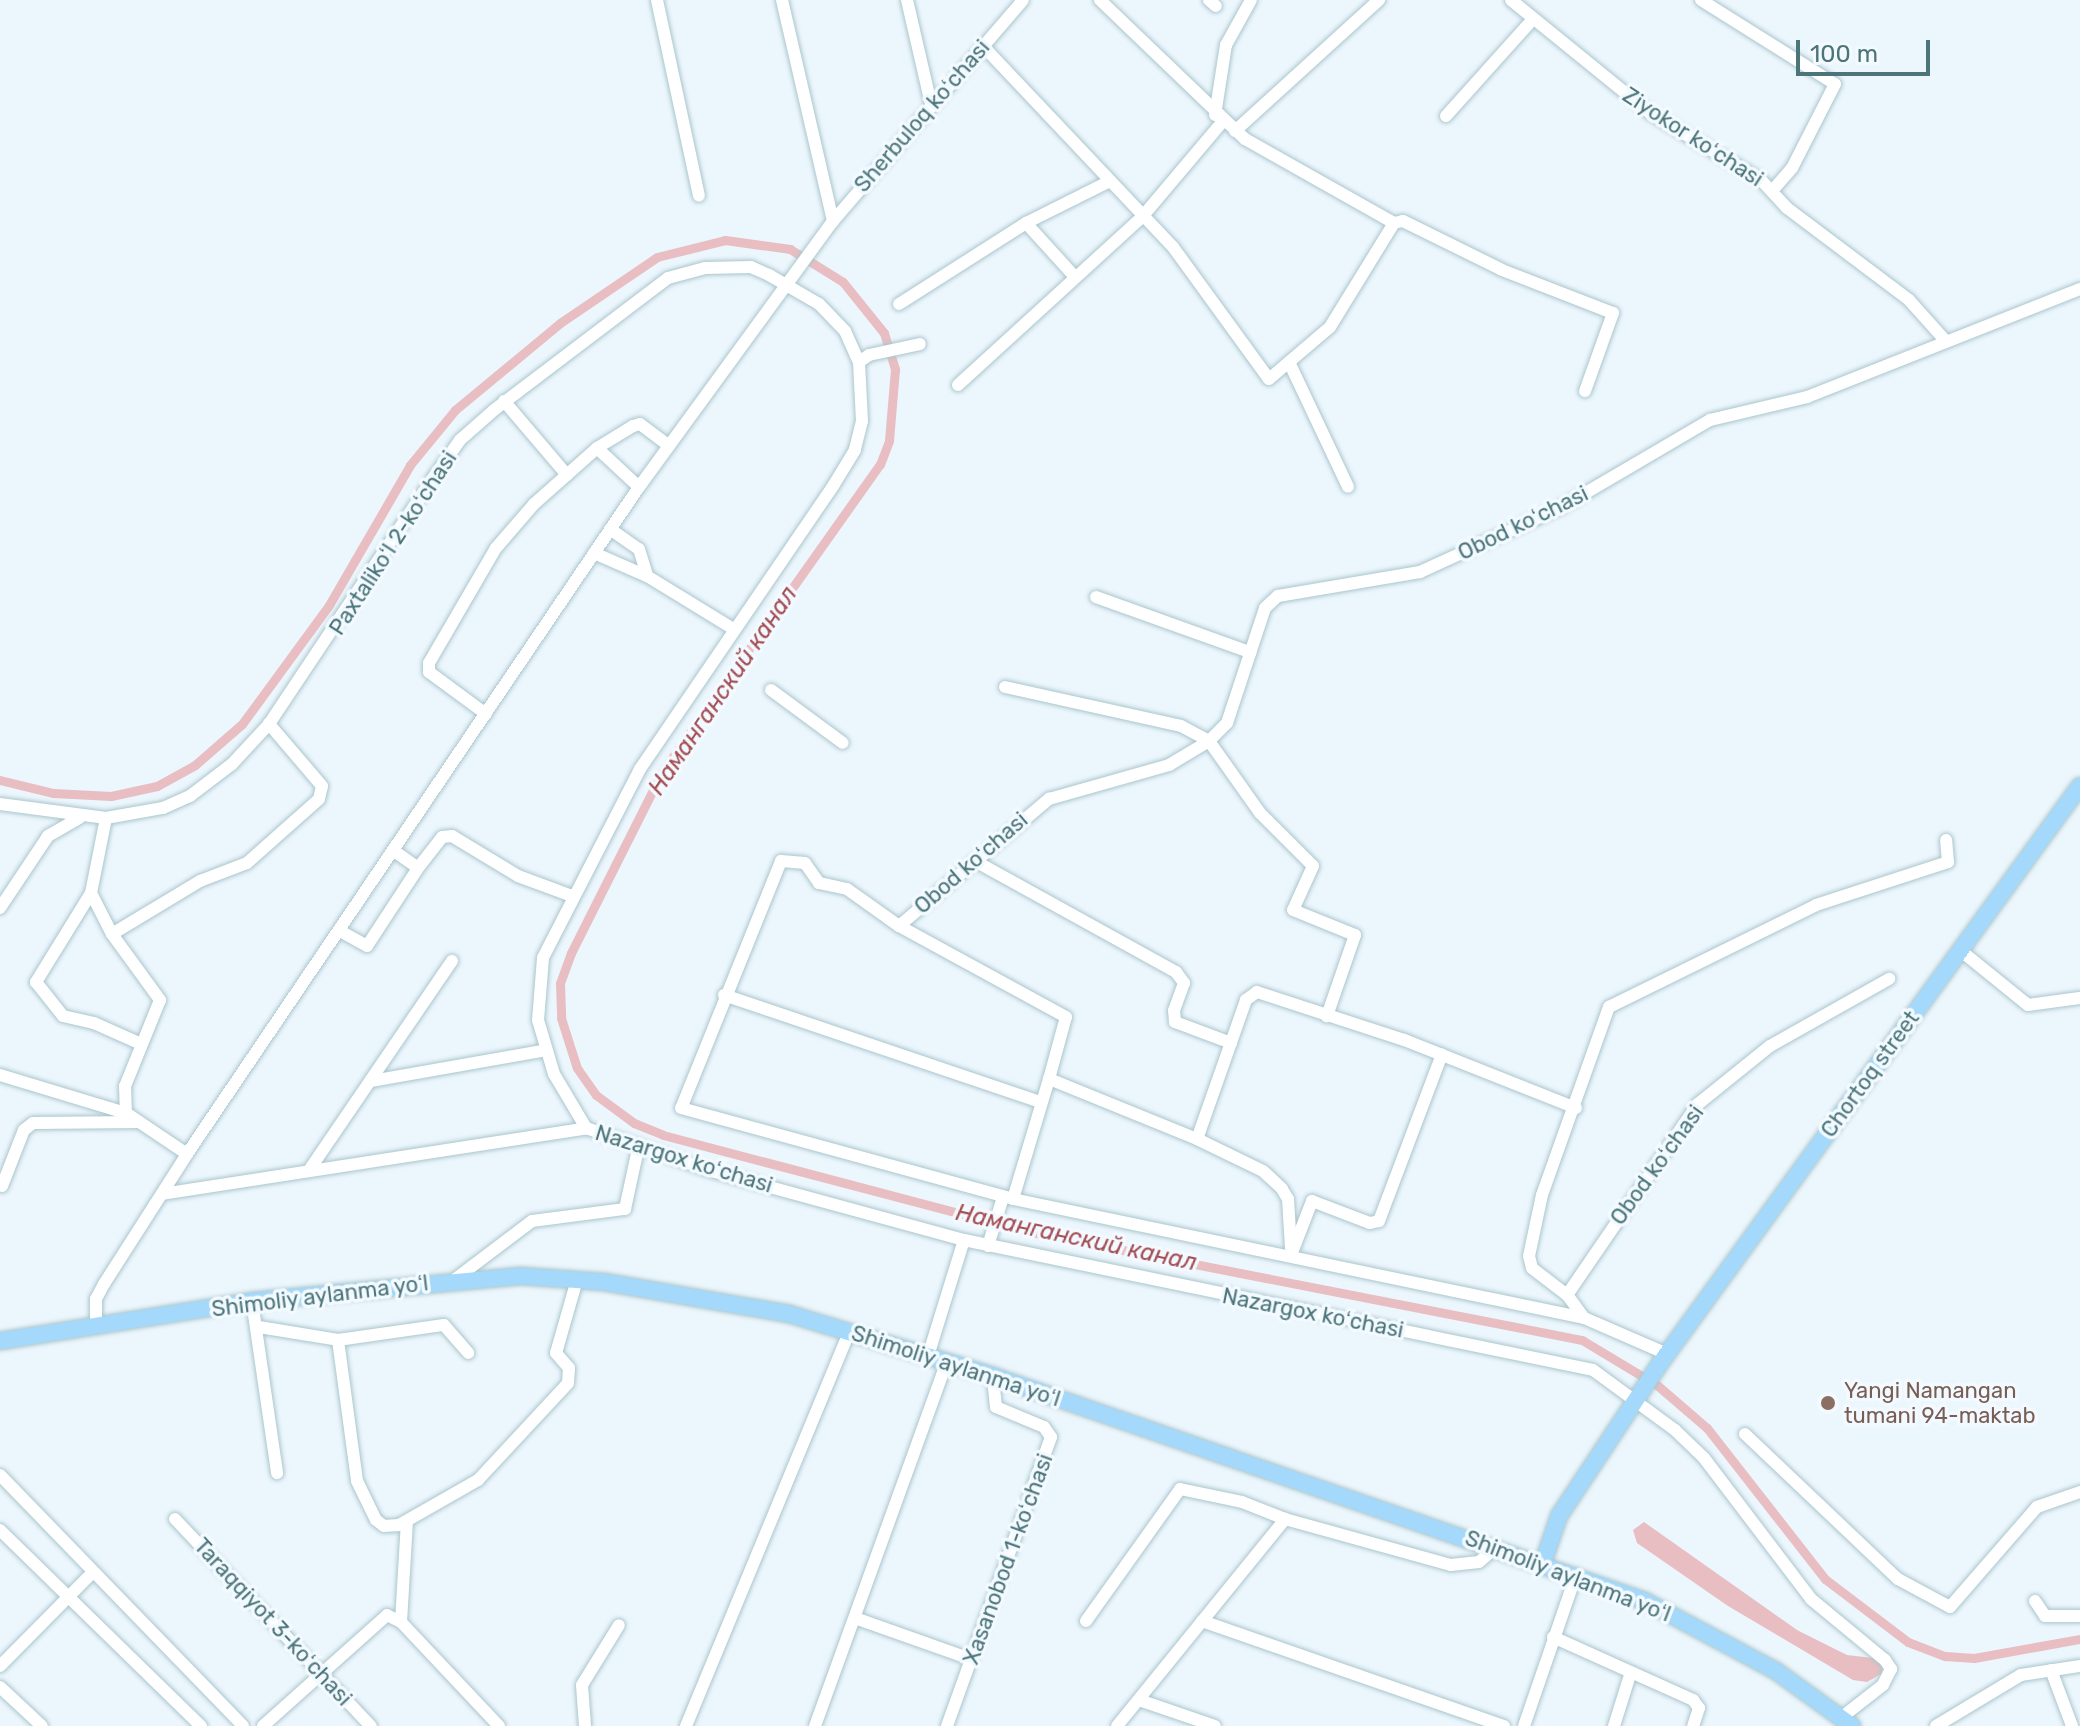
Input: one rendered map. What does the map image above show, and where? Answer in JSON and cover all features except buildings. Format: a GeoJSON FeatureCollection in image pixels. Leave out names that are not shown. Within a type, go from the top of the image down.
{"type":"FeatureCollection","features":[{"type":"Feature","properties":{"kind":"main road","name":"Chortoq street"},"geometry":{"type":"LineString","coordinates":[[1543,1563],[1559,1516],[1664,1358],[2080,786]]}},
{"type":"Feature","properties":{"kind":"main road","name":"Shimoliy aylanma yoʻl"},"geometry":{"type":"LineString","coordinates":[[0,1341],[252,1301],[521,1276],[577,1280],[789,1314],[993,1376],[1543,1563],[1645,1601],[1776,1671],[1847,1722]]}},
{"type":"Feature","properties":{"kind":"street"},"geometry":{"type":"LineString","coordinates":[[657,0],[699,196]]}},
{"type":"Feature","properties":{"kind":"street"},"geometry":{"type":"LineString","coordinates":[[782,0],[833,221]]}},
{"type":"Feature","properties":{"kind":"street"},"geometry":{"type":"LineString","coordinates":[[907,0],[931,104]]}},
{"type":"Feature","properties":{"kind":"street","name":"Sherbuloq koʻchasi"},"geometry":{"type":"LineString","coordinates":[[96,1327],[100,1292],[187,1154],[639,487],[833,221],[1023,0]]}},
{"type":"Feature","properties":{"kind":"street"},"geometry":{"type":"LineString","coordinates":[[1100,0],[1235,131],[1394,223],[1403,221],[1502,270],[1613,313],[1585,391]]}},
{"type":"Feature","properties":{"kind":"street"},"geometry":{"type":"LineString","coordinates":[[958,385],[1142,217],[1219,118],[1226,45],[1251,0]]}},
{"type":"Feature","properties":{"kind":"street"},"geometry":{"type":"LineString","coordinates":[[1235,131],[1379,0]]}},
{"type":"Feature","properties":{"kind":"street","name":"Ziyokor koʻchasi"},"geometry":{"type":"LineString","coordinates":[[1511,0],[1650,113],[1773,190],[1787,208],[1909,300],[1944,339]]}},
{"type":"Feature","properties":{"kind":"street"},"geometry":{"type":"LineString","coordinates":[[1701,0],[1835,84],[1792,168],[1773,190]]}},
{"type":"Feature","properties":{"kind":"street"},"geometry":{"type":"LineString","coordinates":[[1446,116],[1533,19]]}},
{"type":"Feature","properties":{"kind":"street"},"geometry":{"type":"LineString","coordinates":[[983,46],[1200,278],[1269,379],[1335,320],[1394,223]]}},
{"type":"Feature","properties":{"kind":"street"},"geometry":{"type":"LineString","coordinates":[[899,304],[1026,223],[1108,182]]}},
{"type":"Feature","properties":{"kind":"street"},"geometry":{"type":"LineString","coordinates":[[1026,223],[1074,276]]}},
{"type":"Feature","properties":{"kind":"street","name":"Paxtalikoʻl 2-koʻchasi"},"geometry":{"type":"LineString","coordinates":[[0,804],[106,818],[163,808],[190,796],[232,764],[269,724],[460,440],[504,401],[668,278],[705,268],[751,267],[786,284]]}},
{"type":"Feature","properties":{"kind":"street","name":"Nazargox koʻchasi"},"geometry":{"type":"LineString","coordinates":[[786,284],[835,318],[864,358],[862,421],[855,450],[732,628],[640,769],[572,896],[543,958],[537,990],[538,1020],[554,1074],[586,1128],[638,1149],[988,1246],[1573,1363],[1609,1378],[1675,1430],[1704,1458],[1811,1599],[1885,1660],[1891,1669],[1883,1685],[1847,1722]]}},
{"type":"Feature","properties":{"kind":"street","name":"Obod koʻchasi"},"geometry":{"type":"LineString","coordinates":[[1049,1079],[1066,1017],[899,926],[1049,799],[1169,765],[1209,741],[1227,723],[1265,608],[1278,596],[1420,572],[1560,508],[1710,420],[1807,397],[1944,339],[2080,289]]}},
{"type":"Feature","properties":{"kind":"street"},"geometry":{"type":"LineString","coordinates":[[864,358],[916,344]]}},
{"type":"Feature","properties":{"kind":"street"},"geometry":{"type":"LineString","coordinates":[[1289,362],[1348,487]]}},
{"type":"Feature","properties":{"kind":"street"},"geometry":{"type":"LineString","coordinates":[[504,401],[567,475]]}},
{"type":"Feature","properties":{"kind":"street"},"geometry":{"type":"LineString","coordinates":[[486,714],[429,672],[429,663],[515,522],[597,448],[640,424],[669,446]]}},
{"type":"Feature","properties":{"kind":"street"},"geometry":{"type":"LineString","coordinates":[[597,448],[639,487]]}},
{"type":"Feature","properties":{"kind":"street"},"geometry":{"type":"LineString","coordinates":[[610,529],[639,549],[647,576]]}},
{"type":"Feature","properties":{"kind":"street"},"geometry":{"type":"LineString","coordinates":[[594,553],[647,576],[732,628]]}},
{"type":"Feature","properties":{"kind":"street"},"geometry":{"type":"LineString","coordinates":[[1096,597],[1250,652]]}},
{"type":"Feature","properties":{"kind":"street"},"geometry":{"type":"LineString","coordinates":[[1005,687],[1181,726],[1209,741],[1260,813],[1313,866],[1293,910],[1355,935],[1327,1016]]}},
{"type":"Feature","properties":{"kind":"street"},"geometry":{"type":"LineString","coordinates":[[771,690],[843,743]]}},
{"type":"Feature","properties":{"kind":"street"},"geometry":{"type":"LineString","coordinates":[[112,934],[200,881],[247,863],[319,799],[322,786],[269,724]]}},
{"type":"Feature","properties":{"kind":"street"},"geometry":{"type":"LineString","coordinates":[[0,908],[48,836],[82,816]]}},
{"type":"Feature","properties":{"kind":"street"},"geometry":{"type":"LineString","coordinates":[[106,818],[91,893],[36,982],[63,1016],[94,1023],[141,1044]]}},
{"type":"Feature","properties":{"kind":"street"},"geometry":{"type":"LineString","coordinates":[[340,931],[367,946],[442,837],[452,836],[518,876],[572,896]]}},
{"type":"Feature","properties":{"kind":"street"},"geometry":{"type":"LineString","coordinates":[[1584,1318],[1567,1295],[1532,1268],[1529,1256],[1542,1195],[1576,1108],[1606,1012],[1615,1000],[1835,897],[1948,862],[1946,840]]}},
{"type":"Feature","properties":{"kind":"street"},"geometry":{"type":"LineString","coordinates":[[394,851],[418,868]]}},
{"type":"Feature","properties":{"kind":"street"},"geometry":{"type":"LineString","coordinates":[[899,926],[847,889],[819,883],[805,863],[786,858],[775,869],[680,1104],[683,1111],[1008,1198],[1291,1257],[1435,1283],[1584,1318],[1664,1358]]}},
{"type":"Feature","properties":{"kind":"street"},"geometry":{"type":"LineString","coordinates":[[975,861],[1176,972],[1184,983],[1174,1010],[1175,1022],[1231,1043]]}},
{"type":"Feature","properties":{"kind":"street"},"geometry":{"type":"LineString","coordinates":[[91,893],[112,934],[160,1000],[125,1086],[126,1113]]}},
{"type":"Feature","properties":{"kind":"street"},"geometry":{"type":"LineString","coordinates":[[1960,950],[2028,1005],[2080,998]]}},
{"type":"Feature","properties":{"kind":"street"},"geometry":{"type":"LineString","coordinates":[[310,1169],[452,961]]}},
{"type":"Feature","properties":{"kind":"street","name":"Obod koʻchasi"},"geometry":{"type":"LineString","coordinates":[[1567,1295],[1698,1104],[1770,1046],[1889,979]]}},
{"type":"Feature","properties":{"kind":"street"},"geometry":{"type":"LineString","coordinates":[[1197,1139],[1246,1000],[1257,992],[1442,1054],[1576,1108]]}},
{"type":"Feature","properties":{"kind":"street"},"geometry":{"type":"LineString","coordinates":[[724,995],[1041,1102]]}},
{"type":"Feature","properties":{"kind":"street"},"geometry":{"type":"LineString","coordinates":[[371,1081],[546,1050]]}},
{"type":"Feature","properties":{"kind":"street"},"geometry":{"type":"LineString","coordinates":[[1291,1257],[1312,1201],[1370,1223],[1381,1217],[1442,1054]]}},
{"type":"Feature","properties":{"kind":"street"},"geometry":{"type":"LineString","coordinates":[[0,1075],[126,1113],[187,1154]]}},
{"type":"Feature","properties":{"kind":"street"},"geometry":{"type":"LineString","coordinates":[[988,1246],[1049,1079],[1197,1139],[1263,1171],[1288,1199],[1291,1257]]}},
{"type":"Feature","properties":{"kind":"street"},"geometry":{"type":"LineString","coordinates":[[2,1186],[28,1126],[139,1122]]}},
{"type":"Feature","properties":{"kind":"street"},"geometry":{"type":"LineString","coordinates":[[162,1194],[586,1128]]}},
{"type":"Feature","properties":{"kind":"street"},"geometry":{"type":"LineString","coordinates":[[454,1280],[532,1221],[625,1209],[638,1149]]}},
{"type":"Feature","properties":{"kind":"street"},"geometry":{"type":"LineString","coordinates":[[928,1356],[964,1240]]}},
{"type":"Feature","properties":{"kind":"street"},"geometry":{"type":"LineString","coordinates":[[338,1340],[357,1481],[376,1520],[391,1527],[478,1480],[568,1383],[569,1368],[556,1353],[577,1280]]}},
{"type":"Feature","properties":{"kind":"street"},"geometry":{"type":"LineString","coordinates":[[252,1301],[259,1327],[277,1473]]}},
{"type":"Feature","properties":{"kind":"street"},"geometry":{"type":"LineString","coordinates":[[259,1327],[338,1340],[444,1325],[468,1353]]}},
{"type":"Feature","properties":{"kind":"street"},"geometry":{"type":"LineString","coordinates":[[686,1726],[850,1331]]}},
{"type":"Feature","properties":{"kind":"street"},"geometry":{"type":"LineString","coordinates":[[815,1726],[947,1362]]}},
{"type":"Feature","properties":{"kind":"street","name":"Xasanobod 1-koʻchasi"},"geometry":{"type":"LineString","coordinates":[[947,1726],[1051,1437],[1044,1427],[996,1407],[993,1376]]}},
{"type":"Feature","properties":{"kind":"street"},"geometry":{"type":"LineString","coordinates":[[1745,1434],[1898,1579],[1950,1607],[2037,1507],[2080,1492]]}},
{"type":"Feature","properties":{"kind":"street"},"geometry":{"type":"LineString","coordinates":[[0,1475],[243,1726]]}},
{"type":"Feature","properties":{"kind":"street"},"geometry":{"type":"LineString","coordinates":[[1086,1621],[1180,1489],[1242,1502],[1285,1519],[1451,1565],[1479,1562],[1496,1547]]}},
{"type":"Feature","properties":{"kind":"street","name":"Taraqqiyot 3-koʻchasi"},"geometry":{"type":"LineString","coordinates":[[175,1519],[371,1726]]}},
{"type":"Feature","properties":{"kind":"street"},"geometry":{"type":"LineString","coordinates":[[1117,1726],[1285,1519]]}},
{"type":"Feature","properties":{"kind":"street"},"geometry":{"type":"LineString","coordinates":[[401,1622],[407,1521]]}},
{"type":"Feature","properties":{"kind":"street"},"geometry":{"type":"LineString","coordinates":[[0,1530],[201,1726]]}},
{"type":"Feature","properties":{"kind":"street"},"geometry":{"type":"LineString","coordinates":[[0,1666],[92,1573]]}},
{"type":"Feature","properties":{"kind":"street"},"geometry":{"type":"LineString","coordinates":[[1524,1726],[1576,1575]]}},
{"type":"Feature","properties":{"kind":"street"},"geometry":{"type":"LineString","coordinates":[[2035,1601],[2045,1616],[2080,1616]]}},
{"type":"Feature","properties":{"kind":"street"},"geometry":{"type":"LineString","coordinates":[[263,1726],[378,1617],[401,1622],[499,1726]]}},
{"type":"Feature","properties":{"kind":"street"},"geometry":{"type":"LineString","coordinates":[[855,1618],[971,1659]]}},
{"type":"Feature","properties":{"kind":"street"},"geometry":{"type":"LineString","coordinates":[[1202,1621],[1504,1726]]}},
{"type":"Feature","properties":{"kind":"street"},"geometry":{"type":"LineString","coordinates":[[585,1726],[582,1685],[619,1625]]}},
{"type":"Feature","properties":{"kind":"street"},"geometry":{"type":"LineString","coordinates":[[1553,1637],[1630,1675],[1693,1700],[1699,1708],[1693,1726]]}},
{"type":"Feature","properties":{"kind":"street"},"geometry":{"type":"LineString","coordinates":[[1936,1726],[2007,1681],[2080,1666]]}},
{"type":"Feature","properties":{"kind":"street"},"geometry":{"type":"LineString","coordinates":[[2051,1670],[2072,1726]]}},
{"type":"Feature","properties":{"kind":"street"},"geometry":{"type":"LineString","coordinates":[[1614,1726],[1630,1675]]}},
{"type":"Feature","properties":{"kind":"street"},"geometry":{"type":"LineString","coordinates":[[0,1687],[42,1726]]}},
{"type":"Feature","properties":{"kind":"street"},"geometry":{"type":"LineString","coordinates":[[1139,1700],[1215,1726]]}},
{"type":"Feature","properties":{"kind":"shaded area"},"geometry":{"type":"Polygon","coordinates":[[[1644,1522],[1797,1630],[1847,1655],[1873,1658],[1883,1667],[1881,1674],[1867,1682],[1853,1680],[1728,1606],[1637,1543],[1633,1530],[1644,1522]]]}},
{"type":"Feature","properties":{"kind":"waterway","name":"Наманганский канал"},"geometry":{"type":"LineString","coordinates":[[0,780],[53,793],[111,796],[157,786],[195,765],[242,724],[329,605],[410,465],[455,410],[560,323],[657,257],[725,240],[790,249],[843,282],[884,333],[895,369],[889,441],[880,464],[662,772],[571,953],[560,983],[561,1018],[577,1068],[596,1095],[634,1123],[663,1135],[1026,1231],[1582,1340],[1657,1385],[1707,1428],[1825,1579],[1908,1642],[1945,1656],[1974,1658],[2080,1639]]}},
{"type":"Feature","properties":{"kind":"place","name":"Yangi Namangan tumani 94-maktab"},"geometry":{"type":"Point","coordinates":[1828,1403]}}]}
